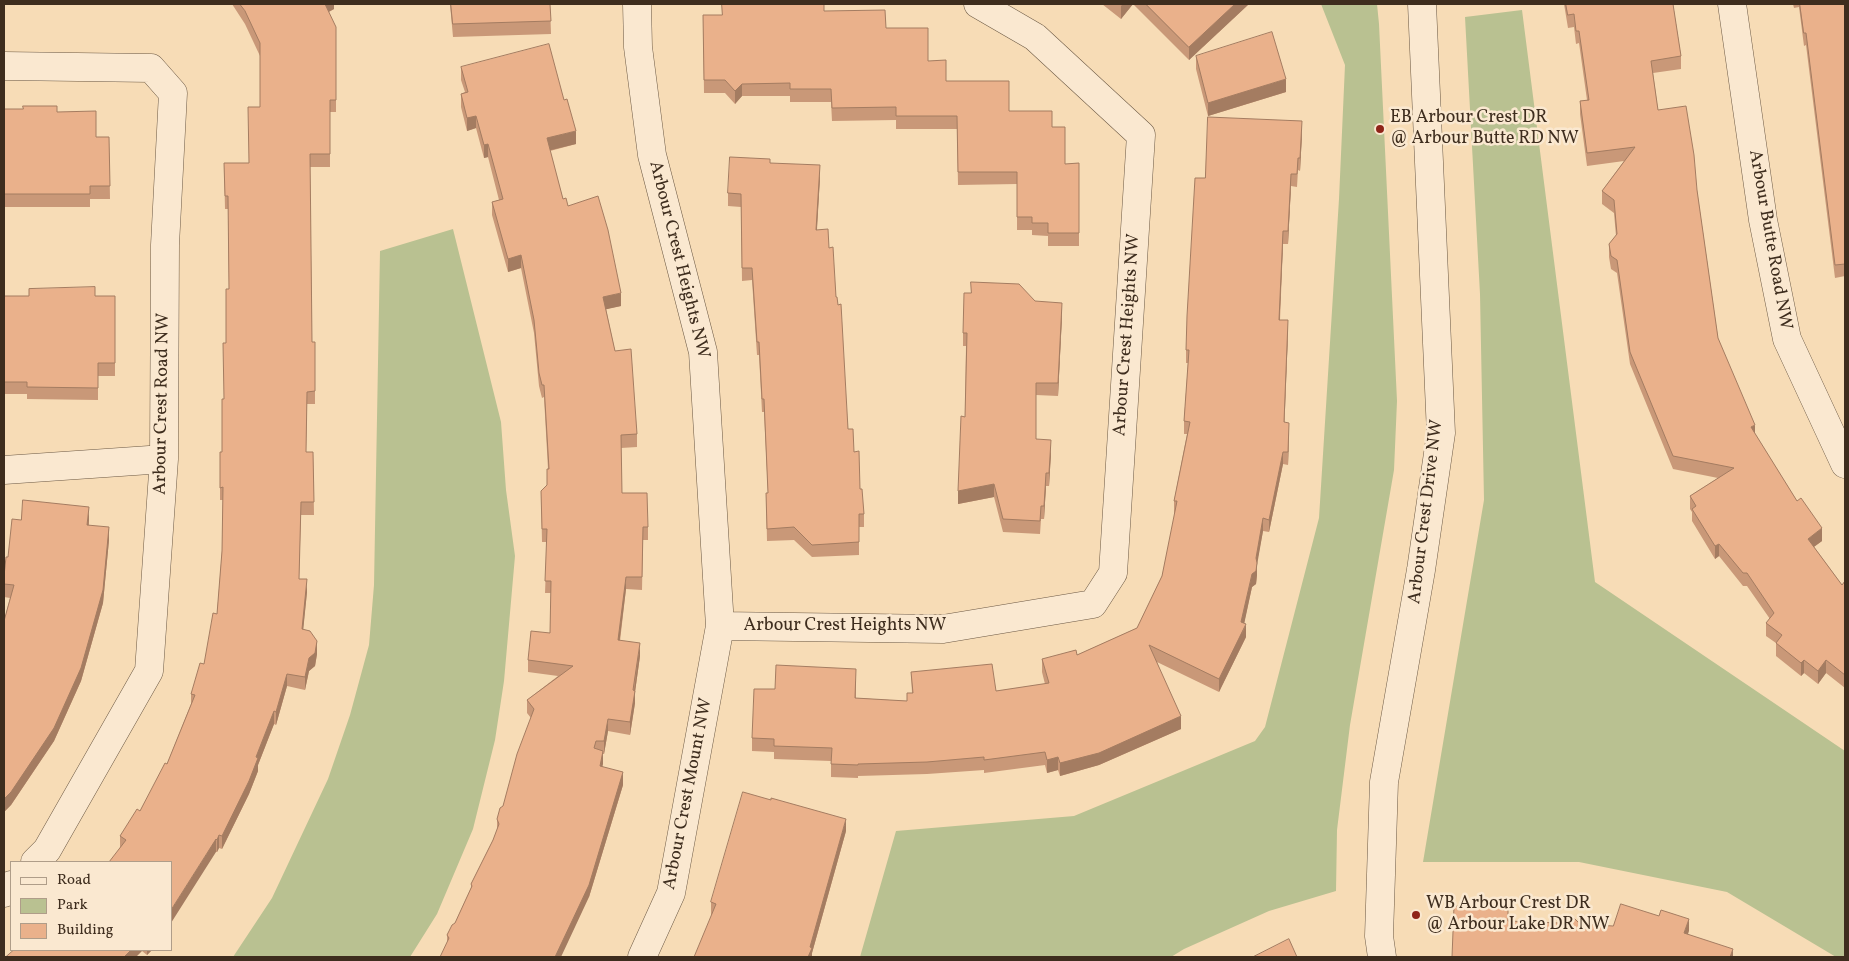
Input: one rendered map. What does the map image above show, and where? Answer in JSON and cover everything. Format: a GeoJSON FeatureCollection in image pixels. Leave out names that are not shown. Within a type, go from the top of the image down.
{"type":"FeatureCollection","features":[{"type":"Feature","properties":{"kind":"street","name":"Arbour Crest Heights NW"},"geometry":{"type":"LineString","coordinates":[[637,4],[638,47],[652,155],[703,352],[720,626],[943,629],[1093,604],[1113,573],[1141,135],[1035,37],[978,4]]}},
{"type":"Feature","properties":{"kind":"street","name":"Arbour Crest Drive NW"},"geometry":{"type":"LineString","coordinates":[[1382,957],[1379,936],[1384,782],[1421,570],[1441,433],[1422,4]]}},
{"type":"Feature","properties":{"kind":"street","name":"Arbour Butte Road NW"},"geometry":{"type":"LineString","coordinates":[[1732,4],[1764,220],[1787,339],[1845,464]]}},
{"type":"Feature","properties":{"kind":"street","name":"Arbour Crest Road NW"},"geometry":{"type":"LineString","coordinates":[[4,66],[151,68],[173,93],[166,244],[164,460],[150,671],[47,850],[36,861]]}},
{"type":"Feature","properties":{"kind":"street"},"geometry":{"type":"LineString","coordinates":[[4,470],[164,460]]}},
{"type":"Feature","properties":{"kind":"street","name":"Arbour Crest Mount NW"},"geometry":{"type":"LineString","coordinates":[[642,957],[671,893],[720,626]]}},
{"type":"Feature","properties":{"kind":"green space"},"geometry":{"type":"Polygon","coordinates":[[[1321,4],[1377,4],[1397,401],[1394,470],[1350,725],[1337,830],[1336,891],[1269,911],[1184,949],[1171,957],[860,957],[896,831],[1074,816],[1255,741],[1265,727],[1319,518],[1339,199],[1345,65],[1321,4]]]}},
{"type":"Feature","properties":{"kind":"green space"},"geometry":{"type":"Polygon","coordinates":[[[1522,10],[1595,582],[1845,751],[1845,957],[1836,957],[1727,892],[1579,862],[1423,862],[1484,500],[1480,294],[1465,17],[1522,10]]]}},
{"type":"Feature","properties":{"kind":"green space"},"geometry":{"type":"Polygon","coordinates":[[[453,229],[501,422],[506,490],[515,556],[504,681],[495,740],[473,829],[437,914],[410,957],[233,957],[272,898],[328,779],[350,715],[369,645],[374,585],[380,251],[453,229]]]}},
{"type":"Feature","properties":{"kind":"building"},"geometry":{"type":"Polygon","coordinates":[[[240,4],[325,4],[336,27],[336,100],[330,100],[330,154],[310,154],[312,342],[315,342],[315,391],[307,392],[306,452],[313,452],[314,502],[301,502],[299,579],[307,579],[302,629],[310,631],[317,641],[315,653],[309,658],[305,677],[287,674],[276,712],[274,711],[249,781],[222,836],[219,835],[216,839],[172,908],[172,861],[110,861],[126,840],[120,836],[137,809],[140,811],[165,763],[167,764],[195,695],[191,694],[200,663],[204,664],[213,613],[217,614],[222,551],[223,487],[220,488],[220,452],[222,452],[222,399],[224,399],[223,343],[226,343],[226,289],[229,289],[228,196],[225,196],[224,163],[249,163],[248,107],[260,107],[260,43],[240,4]]]}},
{"type":"Feature","properties":{"kind":"building"},"geometry":{"type":"Polygon","coordinates":[[[451,4],[550,4],[551,21],[453,24],[451,4]]]}},
{"type":"Feature","properties":{"kind":"building"},"geometry":{"type":"Polygon","coordinates":[[[722,4],[824,4],[824,11],[885,10],[886,28],[928,28],[928,61],[946,60],[946,81],[1009,81],[1009,111],[1052,111],[1052,127],[1065,127],[1065,164],[1079,163],[1079,233],[1048,233],[1048,223],[1032,223],[1032,217],[1017,217],[1017,172],[958,172],[957,116],[896,116],[896,107],[832,108],[831,89],[790,89],[790,83],[742,84],[735,91],[725,80],[704,80],[703,15],[722,15],[722,4]]]}},
{"type":"Feature","properties":{"kind":"building"},"geometry":{"type":"Polygon","coordinates":[[[1146,4],[1235,4],[1189,47],[1146,4]]]}},
{"type":"Feature","properties":{"kind":"building"},"geometry":{"type":"Polygon","coordinates":[[[1566,4],[1673,4],[1681,56],[1651,61],[1658,110],[1686,106],[1718,338],[1755,425],[1751,427],[1797,501],[1801,498],[1822,528],[1808,539],[1842,585],[1845,581],[1845,675],[1826,660],[1818,671],[1804,660],[1801,663],[1776,643],[1782,635],[1766,623],[1774,613],[1747,573],[1743,573],[1719,544],[1715,546],[1692,509],[1696,506],[1690,496],[1734,468],[1673,456],[1630,352],[1617,260],[1611,256],[1609,244],[1617,234],[1614,200],[1602,191],[1635,147],[1587,153],[1580,101],[1589,100],[1579,31],[1576,31],[1574,14],[1568,15],[1566,4]]]}},
{"type":"Feature","properties":{"kind":"building"},"geometry":{"type":"Polygon","coordinates":[[[1800,4],[1845,4],[1845,264],[1835,265],[1806,33],[1804,33],[1800,4]]]}},
{"type":"Feature","properties":{"kind":"building"},"geometry":{"type":"Polygon","coordinates":[[[1272,32],[1286,79],[1208,103],[1196,56],[1272,32]]]}},
{"type":"Feature","properties":{"kind":"building"},"geometry":{"type":"Polygon","coordinates":[[[549,44],[564,100],[567,99],[576,131],[547,138],[563,199],[566,198],[568,206],[598,196],[608,230],[621,293],[603,297],[615,351],[631,349],[637,434],[621,435],[622,493],[647,493],[648,527],[643,527],[642,577],[626,577],[618,640],[640,643],[633,690],[635,691],[630,722],[608,719],[604,741],[596,741],[594,748],[603,751],[600,766],[623,772],[589,885],[555,957],[440,957],[449,938],[447,935],[455,923],[499,824],[497,819],[500,808],[503,806],[517,754],[534,709],[527,700],[573,666],[528,660],[531,631],[550,633],[551,581],[545,581],[547,529],[542,529],[541,491],[547,485],[547,469],[549,469],[544,385],[542,385],[539,373],[534,320],[521,255],[508,259],[492,202],[503,199],[488,144],[484,145],[476,116],[467,118],[461,94],[468,92],[461,67],[549,44]]]}},
{"type":"Feature","properties":{"kind":"building"},"geometry":{"type":"Polygon","coordinates":[[[23,106],[57,106],[57,112],[96,111],[96,137],[109,137],[110,186],[90,186],[90,194],[4,194],[4,109],[23,109],[23,106]]]}},
{"type":"Feature","properties":{"kind":"building"},"geometry":{"type":"Polygon","coordinates":[[[1208,117],[1302,121],[1297,174],[1291,174],[1288,231],[1283,231],[1279,320],[1288,320],[1284,422],[1289,423],[1288,452],[1283,452],[1269,520],[1263,518],[1256,558],[1256,571],[1252,574],[1241,622],[1246,624],[1219,679],[1149,645],[1181,716],[1099,753],[1060,763],[1058,757],[1047,760],[1045,752],[984,760],[984,757],[927,762],[858,765],[831,764],[832,748],[774,746],[774,739],[752,738],[754,689],[775,689],[776,665],[856,669],[855,698],[907,701],[907,693],[913,693],[911,672],[992,664],[996,691],[1049,683],[1042,659],[1076,650],[1077,655],[1137,628],[1162,576],[1177,501],[1174,501],[1190,422],[1184,421],[1189,350],[1186,350],[1187,316],[1195,178],[1205,178],[1208,117]]]}},
{"type":"Feature","properties":{"kind":"building"},"geometry":{"type":"Polygon","coordinates":[[[730,157],[770,159],[770,163],[820,165],[816,230],[828,229],[829,248],[833,247],[836,297],[838,305],[841,304],[848,429],[853,429],[854,452],[859,451],[860,489],[862,489],[864,514],[859,514],[859,542],[812,545],[794,527],[767,529],[766,493],[768,493],[764,399],[762,399],[752,268],[742,268],[741,194],[728,193],[730,157]]]}},
{"type":"Feature","properties":{"kind":"building"},"geometry":{"type":"Polygon","coordinates":[[[971,282],[1019,284],[1035,301],[1062,303],[1058,383],[1036,383],[1036,439],[1051,440],[1049,473],[1046,473],[1044,506],[1041,506],[1040,521],[1003,519],[994,484],[958,491],[961,416],[965,417],[967,333],[963,333],[964,293],[971,293],[971,282]]]}},
{"type":"Feature","properties":{"kind":"building"},"geometry":{"type":"Polygon","coordinates":[[[95,287],[95,296],[115,296],[115,363],[98,363],[98,388],[27,387],[27,382],[4,382],[4,296],[29,296],[29,289],[95,287]]]}},
{"type":"Feature","properties":{"kind":"building"},"geometry":{"type":"Polygon","coordinates":[[[23,500],[89,507],[87,525],[109,527],[103,590],[81,668],[54,728],[11,792],[4,799],[4,621],[14,585],[4,584],[4,576],[12,519],[21,520],[23,500]]]}},
{"type":"Feature","properties":{"kind":"building"},"geometry":{"type":"Polygon","coordinates":[[[743,792],[846,819],[808,957],[694,957],[716,904],[711,902],[743,792]]]}},
{"type":"Feature","properties":{"kind":"building"},"geometry":{"type":"Polygon","coordinates":[[[1621,904],[1659,916],[1661,910],[1689,919],[1684,933],[1733,949],[1730,957],[1452,957],[1454,906],[1508,908],[1508,921],[1559,923],[1570,914],[1580,924],[1613,926],[1621,904]]]}},
{"type":"Feature","properties":{"kind":"building"},"geometry":{"type":"Polygon","coordinates":[[[1289,939],[1297,957],[1253,957],[1289,939]]]}},
{"type":"Feature","properties":{"kind":"building"},"geometry":{"type":"Polygon","coordinates":[[[13,951],[130,951],[124,957],[6,957],[13,951]]]}},
{"type":"Feature","properties":{"kind":"place","name":"EB Arbour Crest DR @ Arbour Butte RD NW"},"geometry":{"type":"Point","coordinates":[1380,129]}},
{"type":"Feature","properties":{"kind":"place","name":"WB Arbour Crest DR @ Arbour Lake DR NW"},"geometry":{"type":"Point","coordinates":[1416,915]}}]}
